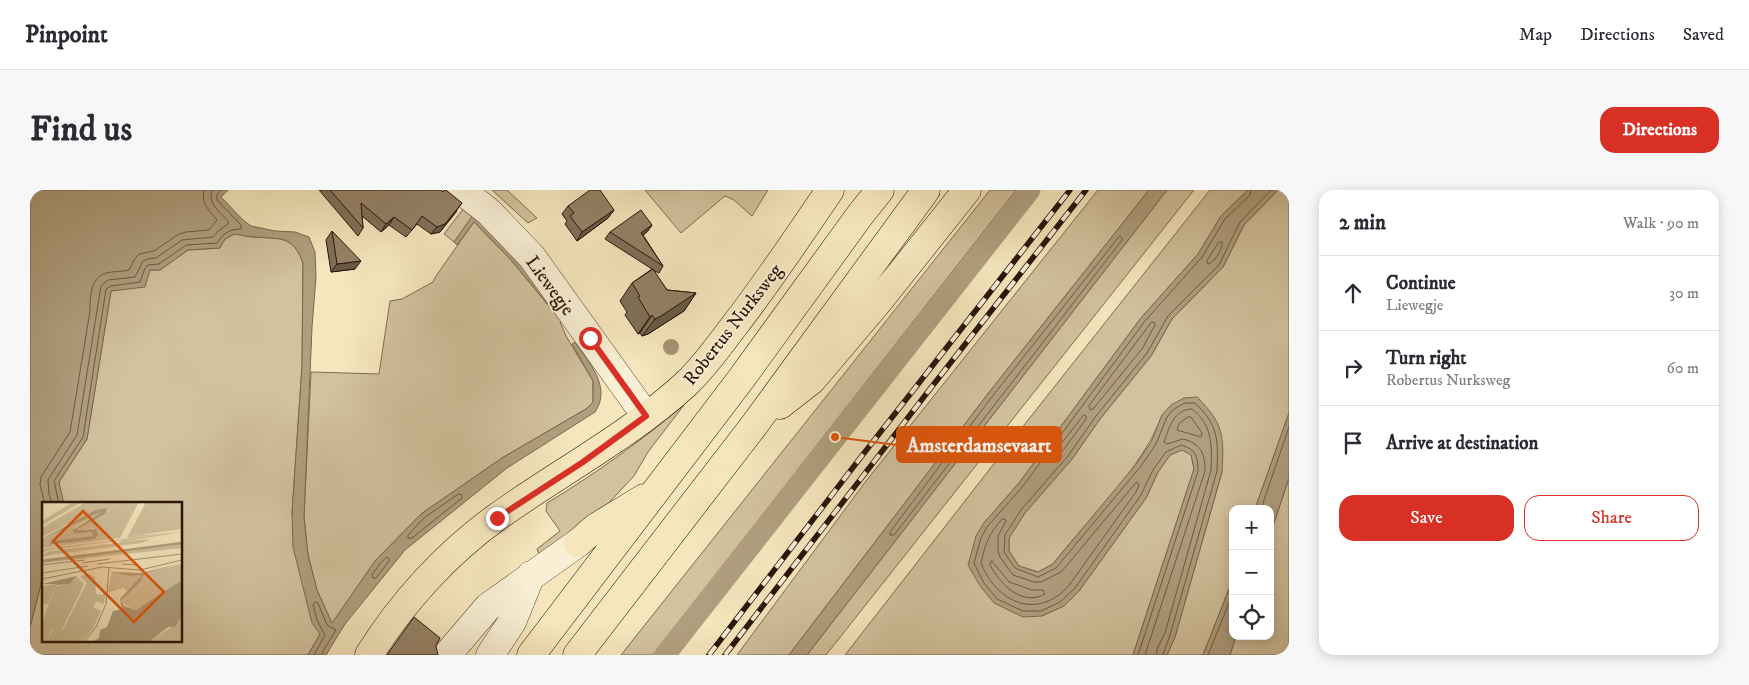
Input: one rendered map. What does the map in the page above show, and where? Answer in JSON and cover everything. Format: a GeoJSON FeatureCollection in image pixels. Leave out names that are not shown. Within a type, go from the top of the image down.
{"type":"FeatureCollection","features":[{"type":"Feature","properties":{"kind":"main road","name":"Robertus Nurksweg"},"geometry":{"type":"LineString","coordinates":[[369,655],[381,635],[418,590],[454,552],[497,518],[583,462],[686,384],[701,368],[797,241],[830,190]]}},
{"type":"Feature","properties":{"kind":"main road"},"geometry":{"type":"LineString","coordinates":[[860,215],[875,190]]}},
{"type":"Feature","properties":{"kind":"main road"},"geometry":{"type":"LineString","coordinates":[[530,655],[656,491],[880,190]]}},
{"type":"Feature","properties":{"kind":"main road"},"geometry":{"type":"LineString","coordinates":[[577,655],[755,424],[926,190]]}},
{"type":"Feature","properties":{"kind":"main road"},"geometry":{"type":"LineString","coordinates":[[755,424],[812,380],[878,302],[968,190]]}},
{"type":"Feature","properties":{"kind":"main road"},"geometry":{"type":"LineString","coordinates":[[578,543],[595,528],[656,491]]}},
{"type":"Feature","properties":{"kind":"street","name":"Liewegje"},"geometry":{"type":"LineString","coordinates":[[461,190],[489,212],[532,256],[646,416]]}},
{"type":"Feature","properties":{"kind":"street"},"geometry":{"type":"LineString","coordinates":[[447,655],[488,607],[578,543]]}},
{"type":"Feature","properties":{"kind":"street"},"geometry":{"type":"LineString","coordinates":[[490,655],[512,622],[532,574]]}},
{"type":"Feature","properties":{"kind":"shaded area"},"geometry":{"type":"Polygon","coordinates":[[[492,190],[507,190],[537,218],[528,223],[492,190]]]}},
{"type":"Feature","properties":{"kind":"shaded area"},"geometry":{"type":"Polygon","coordinates":[[[645,190],[768,190],[752,216],[734,200],[725,196],[681,233],[645,190]]]}},
{"type":"Feature","properties":{"kind":"shaded area"},"geometry":{"type":"Polygon","coordinates":[[[990,190],[1016,190],[653,655],[621,655],[990,190]]]}},
{"type":"Feature","properties":{"kind":"shaded area"},"geometry":{"type":"Polygon","coordinates":[[[1098,190],[1149,190],[987,395],[789,655],[737,655],[866,481],[1098,190]]]}},
{"type":"Feature","properties":{"kind":"shaded area"},"geometry":{"type":"Polygon","coordinates":[[[1167,190],[1194,190],[826,655],[807,655],[1167,190]]]}},
{"type":"Feature","properties":{"kind":"shaded area"},"geometry":{"type":"Polygon","coordinates":[[[1210,190],[1248,190],[1221,216],[1198,254],[1141,318],[1019,483],[983,524],[1042,616],[1063,606],[1079,591],[1146,498],[1158,472],[1170,455],[1182,450],[1191,454],[1194,469],[1133,655],[845,655],[1021,429],[1210,190]]]}},
{"type":"Feature","properties":{"kind":"shaded area"},"geometry":{"type":"Polygon","coordinates":[[[1278,190],[1289,190],[1289,413],[1256,505],[1229,505],[1229,589],[1203,655],[1167,655],[1175,637],[1222,472],[1162,415],[1142,455],[1114,493],[1053,564],[1038,572],[1019,566],[1009,551],[1009,538],[1025,513],[1072,459],[1100,419],[1151,356],[1172,319],[1223,267],[1244,225],[1278,190]]]}},
{"type":"Feature","properties":{"kind":"shaded area"},"geometry":{"type":"Polygon","coordinates":[[[467,204],[568,322],[560,322],[566,336],[593,381],[593,402],[586,409],[502,458],[421,514],[375,561],[332,624],[317,590],[308,555],[304,517],[311,372],[379,374],[390,301],[402,299],[433,282],[474,222],[511,260],[558,317],[559,315],[473,216],[454,242],[444,234],[467,204]]]}},
{"type":"Feature","properties":{"kind":"shaded area"},"geometry":{"type":"Polygon","coordinates":[[[235,233],[250,237],[285,240],[295,247],[303,263],[302,366],[292,513],[320,634],[308,655],[30,655],[30,627],[42,581],[42,642],[182,642],[182,502],[57,502],[59,482],[87,439],[111,291],[150,270],[160,270],[188,250],[220,248],[225,239],[235,233]]]}},
{"type":"Feature","properties":{"kind":"shaded area"},"geometry":{"type":"Polygon","coordinates":[[[684,405],[648,452],[634,476],[605,507],[539,554],[537,549],[560,531],[546,511],[547,503],[617,457],[684,405]]]}},
{"type":"Feature","properties":{"kind":"shaded area"},"geometry":{"type":"Polygon","coordinates":[[[1289,478],[1289,655],[1230,655],[1235,640],[1274,640],[1274,523],[1289,478]]]}},
{"type":"Feature","properties":{"kind":"water"},"geometry":{"type":"Polygon","coordinates":[[[30,190],[228,190],[221,197],[251,226],[275,231],[295,232],[309,237],[315,252],[316,277],[304,517],[308,555],[317,590],[332,623],[375,561],[421,514],[502,458],[586,409],[593,402],[593,381],[572,344],[575,342],[597,376],[601,393],[600,403],[595,412],[507,468],[405,550],[345,624],[326,655],[308,655],[320,634],[312,623],[293,547],[292,513],[302,366],[303,263],[295,247],[285,240],[235,234],[225,239],[220,248],[188,250],[160,270],[150,270],[145,287],[111,291],[87,439],[59,482],[64,502],[42,502],[42,580],[30,627],[30,190]]]}},
{"type":"Feature","properties":{"kind":"water"},"geometry":{"type":"Polygon","coordinates":[[[1149,190],[1167,190],[807,655],[789,655],[987,395],[1149,190]]]}},
{"type":"Feature","properties":{"kind":"water"},"geometry":{"type":"Polygon","coordinates":[[[1248,190],[1278,190],[1244,225],[1223,267],[1172,319],[1151,356],[1100,419],[1072,459],[1025,513],[1009,538],[1009,551],[1019,566],[1038,572],[1053,564],[1137,463],[1151,442],[1162,415],[1171,405],[1184,398],[1197,397],[1213,415],[1220,431],[1223,449],[1222,472],[1175,637],[1167,655],[1133,655],[1194,469],[1191,455],[1182,450],[1170,455],[1158,472],[1146,498],[1079,591],[1064,606],[1042,616],[1023,617],[994,603],[980,586],[968,565],[976,536],[983,524],[1019,483],[1141,318],[1198,254],[1221,216],[1248,190]]]}},
{"type":"Feature","properties":{"kind":"water"},"geometry":{"type":"Polygon","coordinates":[[[473,215],[511,251],[560,315],[558,317],[511,260],[474,222],[457,245],[454,242],[473,215]]]}},
{"type":"Feature","properties":{"kind":"water"},"geometry":{"type":"Polygon","coordinates":[[[1289,413],[1289,478],[1274,523],[1274,505],[1256,505],[1289,413]]]}},
{"type":"Feature","properties":{"kind":"water"},"geometry":{"type":"Polygon","coordinates":[[[1229,589],[1229,640],[1235,640],[1230,655],[1203,655],[1229,589]]]}},
{"type":"Feature","properties":{"kind":"building"},"geometry":{"type":"Polygon","coordinates":[[[330,190],[441,190],[443,192],[446,190],[462,203],[445,224],[437,227],[422,216],[412,230],[394,217],[386,224],[361,203],[363,228],[330,190]]]}},
{"type":"Feature","properties":{"kind":"building"},"geometry":{"type":"Polygon","coordinates":[[[590,190],[600,190],[614,210],[582,232],[570,216],[574,213],[568,206],[590,190]]]}},
{"type":"Feature","properties":{"kind":"building"},"geometry":{"type":"Polygon","coordinates":[[[641,210],[652,225],[641,233],[663,266],[610,232],[641,210]]]}},
{"type":"Feature","properties":{"kind":"building"},"geometry":{"type":"Polygon","coordinates":[[[332,231],[361,261],[337,264],[332,231]]]}},
{"type":"Feature","properties":{"kind":"building"},"geometry":{"type":"Polygon","coordinates":[[[653,269],[667,290],[696,293],[655,319],[652,315],[650,317],[632,283],[653,269]]]}},
{"type":"Feature","properties":{"kind":"building"},"geometry":{"type":"Polygon","coordinates":[[[414,617],[440,638],[436,646],[438,655],[387,655],[414,617]]]}},
{"type":"Feature","properties":{"kind":"waterway"},"geometry":{"type":"LineString","coordinates":[[665,655],[1030,190]]}},
{"type":"Feature","properties":{"kind":"railway"},"geometry":{"type":"LineString","coordinates":[[709,655],[1070,190]]}},
{"type":"Feature","properties":{"kind":"railway"},"geometry":{"type":"LineString","coordinates":[[725,655],[1086,190]]}},
{"type":"Feature","properties":{"kind":"place","name":"Amsterdamsevaart"},"geometry":{"type":"Point","coordinates":[835,437]}},
{"type":"Feature","properties":{"kind":"route"},"geometry":{"type":"LineString","coordinates":[[497,518],[583,462],[646,416],[590,338]]}}]}
